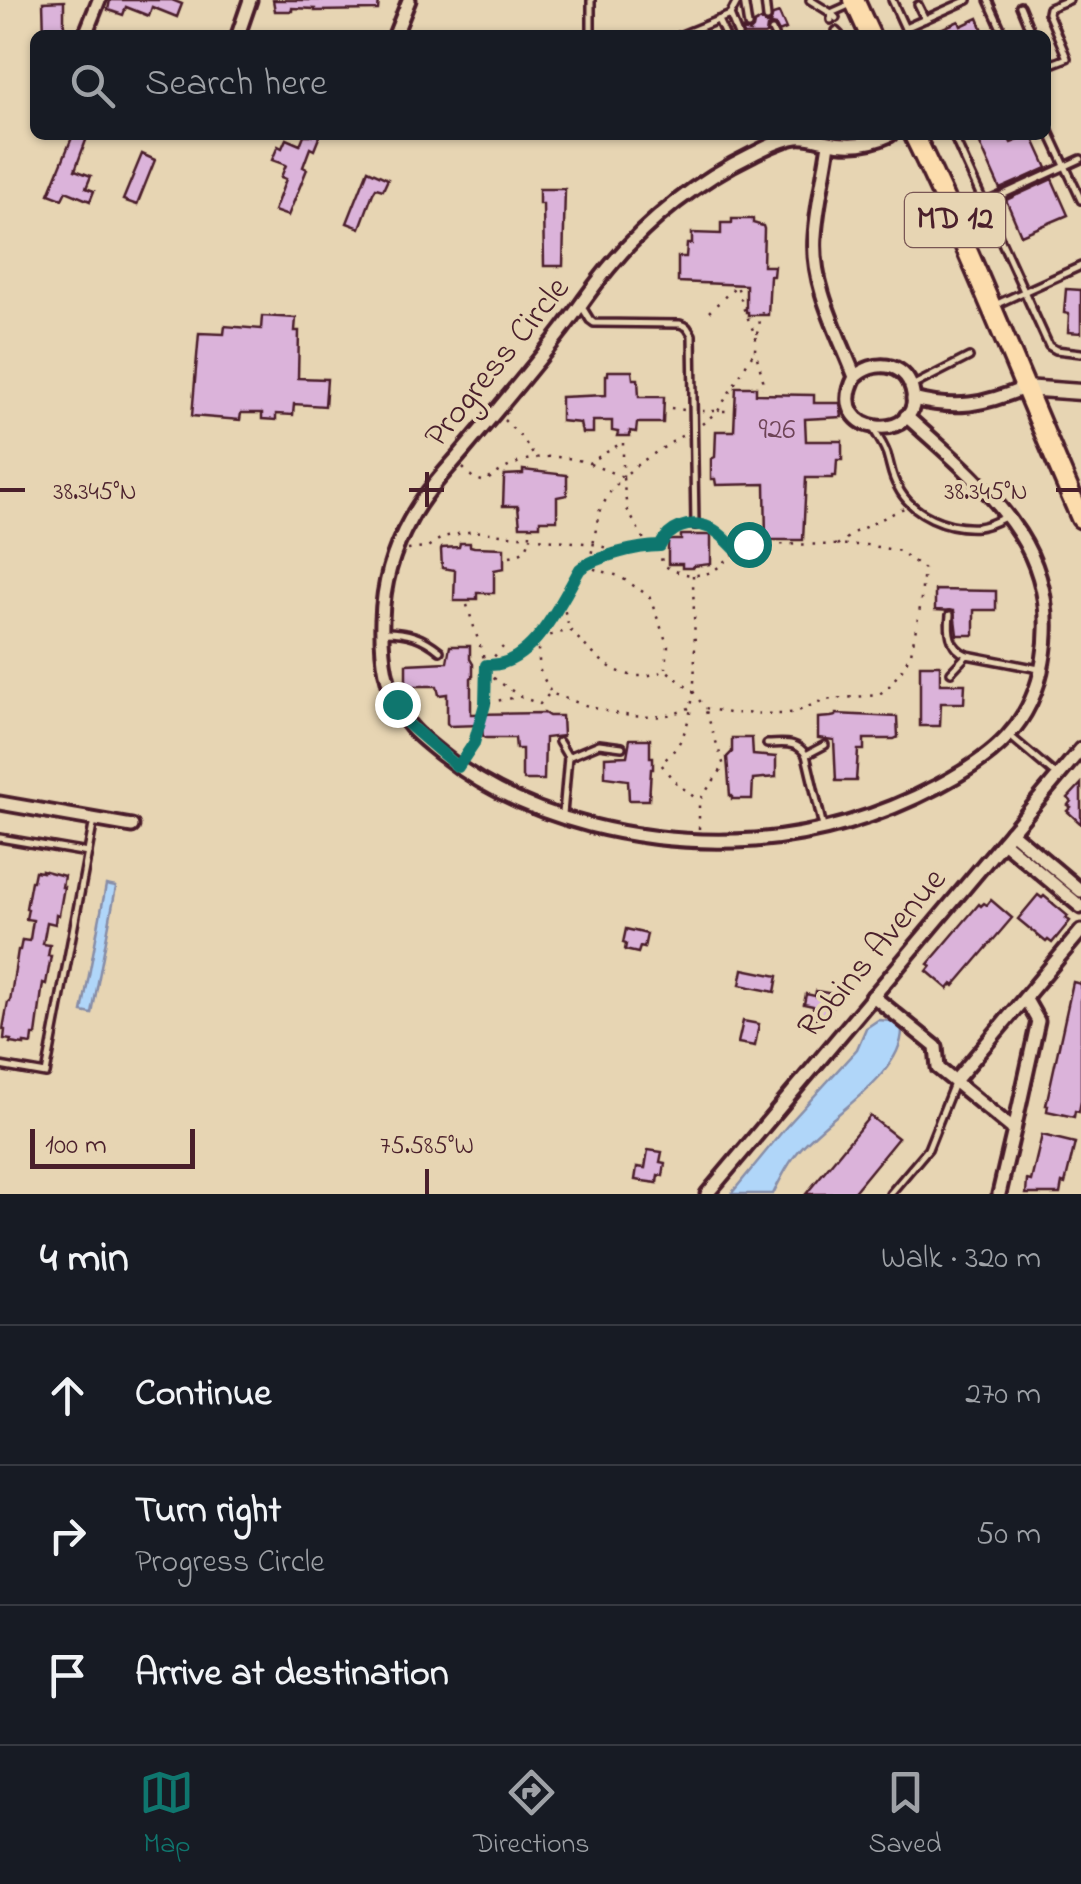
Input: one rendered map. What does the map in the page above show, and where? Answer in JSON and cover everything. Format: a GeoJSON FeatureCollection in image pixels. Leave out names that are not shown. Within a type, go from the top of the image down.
{"type":"FeatureCollection","features":[{"type":"Feature","properties":{"kind":"main road"},"geometry":{"type":"LineString","coordinates":[[855,1],[868,30]]}},
{"type":"Feature","properties":{"kind":"main road","name":"MD 12"},"geometry":{"type":"LineString","coordinates":[[916,140],[954,217],[1081,518]]}},
{"type":"Feature","properties":{"kind":"street"},"geometry":{"type":"LineString","coordinates":[[87,30],[99,0]]}},
{"type":"Feature","properties":{"kind":"street"},"geometry":{"type":"LineString","coordinates":[[240,30],[250,0]]}},
{"type":"Feature","properties":{"kind":"street"},"geometry":{"type":"LineString","coordinates":[[397,30],[409,0]]}},
{"type":"Feature","properties":{"kind":"street","name":"Progress Circle"},"geometry":{"type":"LineString","coordinates":[[788,140],[706,180],[657,217],[610,265],[496,412],[425,495],[397,549],[386,584],[382,632],[386,678],[408,724],[458,767],[492,789],[563,818],[646,836],[699,840],[760,840],[823,830],[920,796],[989,756],[1010,736],[1037,690],[1047,639],[1039,576],[1031,554],[1007,516],[906,416]]}},
{"type":"Feature","properties":{"kind":"street","name":"Progress Circle"},"geometry":{"type":"LineString","coordinates":[[814,140],[850,146],[876,140]]}},
{"type":"Feature","properties":{"kind":"street"},"geometry":{"type":"LineString","coordinates":[[829,143],[814,236],[816,266],[821,291],[855,378]]}},
{"type":"Feature","properties":{"kind":"street"},"geometry":{"type":"LineString","coordinates":[[912,392],[906,416],[891,427],[872,428],[850,407],[850,386],[855,378],[862,370],[881,364],[900,370],[912,392],[932,404],[984,403],[1024,388],[1081,392]]}},
{"type":"Feature","properties":{"kind":"street","name":"Robins Avenue"},"geometry":{"type":"LineString","coordinates":[[707,1194],[1081,749]]}},
{"type":"Feature","properties":{"kind":"street"},"geometry":{"type":"LineString","coordinates":[[0,803],[132,826]]}},
{"type":"Feature","properties":{"kind":"street"},"geometry":{"type":"LineString","coordinates":[[1007,837],[1081,891]]}},
{"type":"Feature","properties":{"kind":"street"},"geometry":{"type":"LineString","coordinates":[[1007,837],[1081,908]]}},
{"type":"Feature","properties":{"kind":"street"},"geometry":{"type":"LineString","coordinates":[[955,1081],[1081,931]]}},
{"type":"Feature","properties":{"kind":"street"},"geometry":{"type":"LineString","coordinates":[[874,996],[936,1046],[938,1068],[1014,1130]]}},
{"type":"Feature","properties":{"kind":"street"},"geometry":{"type":"LineString","coordinates":[[999,1194],[1038,1021],[1025,998]]}},
{"type":"Feature","properties":{"kind":"lane"},"geometry":{"type":"LineString","coordinates":[[591,0],[591,30]]}},
{"type":"Feature","properties":{"kind":"lane"},"geometry":{"type":"LineString","coordinates":[[700,30],[730,15],[740,0]]}},
{"type":"Feature","properties":{"kind":"lane"},"geometry":{"type":"LineString","coordinates":[[740,0],[748,26]]}},
{"type":"Feature","properties":{"kind":"lane"},"geometry":{"type":"LineString","coordinates":[[765,0],[766,18]]}},
{"type":"Feature","properties":{"kind":"lane"},"geometry":{"type":"LineString","coordinates":[[810,0],[833,17],[855,1]]}},
{"type":"Feature","properties":{"kind":"lane"},"geometry":{"type":"LineString","coordinates":[[892,0],[905,30]]}},
{"type":"Feature","properties":{"kind":"lane"},"geometry":{"type":"LineString","coordinates":[[936,0],[942,12]]}},
{"type":"Feature","properties":{"kind":"lane"},"geometry":{"type":"LineString","coordinates":[[909,30],[957,2],[968,0]]}},
{"type":"Feature","properties":{"kind":"lane"},"geometry":{"type":"LineString","coordinates":[[988,0],[1002,30]]}},
{"type":"Feature","properties":{"kind":"lane"},"geometry":{"type":"LineString","coordinates":[[1051,64],[1067,58],[1049,8],[1069,0]]}},
{"type":"Feature","properties":{"kind":"lane"},"geometry":{"type":"LineString","coordinates":[[918,5],[925,19]]}},
{"type":"Feature","properties":{"kind":"lane"},"geometry":{"type":"LineString","coordinates":[[1020,6],[1030,30]]}},
{"type":"Feature","properties":{"kind":"lane"},"geometry":{"type":"LineString","coordinates":[[730,15],[736,30]]}},
{"type":"Feature","properties":{"kind":"lane"},"geometry":{"type":"LineString","coordinates":[[718,20],[722,30]]}},
{"type":"Feature","properties":{"kind":"lane"},"geometry":{"type":"LineString","coordinates":[[1051,136],[1081,200]]}},
{"type":"Feature","properties":{"kind":"lane"},"geometry":{"type":"LineString","coordinates":[[955,140],[1049,346],[1081,353]]}},
{"type":"Feature","properties":{"kind":"lane"},"geometry":{"type":"LineString","coordinates":[[954,217],[1081,159]]}},
{"type":"Feature","properties":{"kind":"lane"},"geometry":{"type":"LineString","coordinates":[[990,308],[1081,266]]}},
{"type":"Feature","properties":{"kind":"lane"},"geometry":{"type":"LineString","coordinates":[[580,305],[594,323],[673,323],[686,327],[694,342],[694,525]]}},
{"type":"Feature","properties":{"kind":"lane"},"geometry":{"type":"LineString","coordinates":[[912,392],[969,357]]}},
{"type":"Feature","properties":{"kind":"lane"},"geometry":{"type":"LineString","coordinates":[[872,428],[888,454],[898,489],[925,515],[968,527],[981,527],[1007,516]]}},
{"type":"Feature","properties":{"kind":"lane"},"geometry":{"type":"LineString","coordinates":[[950,615],[951,640],[960,652],[1042,670]]}},
{"type":"Feature","properties":{"kind":"lane"},"geometry":{"type":"LineString","coordinates":[[382,632],[424,638],[440,652]]}},
{"type":"Feature","properties":{"kind":"lane"},"geometry":{"type":"LineString","coordinates":[[951,672],[966,655]]}},
{"type":"Feature","properties":{"kind":"lane"},"geometry":{"type":"LineString","coordinates":[[1010,736],[1058,777]]}},
{"type":"Feature","properties":{"kind":"lane"},"geometry":{"type":"LineString","coordinates":[[560,742],[568,757],[563,818]]}},
{"type":"Feature","properties":{"kind":"lane"},"geometry":{"type":"LineString","coordinates":[[768,744],[792,743],[802,748],[823,830]]}},
{"type":"Feature","properties":{"kind":"lane"},"geometry":{"type":"LineString","coordinates":[[568,757],[599,744],[622,747]]}},
{"type":"Feature","properties":{"kind":"lane"},"geometry":{"type":"LineString","coordinates":[[806,755],[825,744]]}},
{"type":"Feature","properties":{"kind":"lane"},"geometry":{"type":"LineString","coordinates":[[0,1066],[46,1074],[94,820]]}},
{"type":"Feature","properties":{"kind":"lane"},"geometry":{"type":"LineString","coordinates":[[0,838],[88,853]]}},
{"type":"Feature","properties":{"kind":"lane"},"geometry":{"type":"LineString","coordinates":[[890,1194],[928,1148],[955,1081]]}},
{"type":"Feature","properties":{"kind":"path"},"geometry":{"type":"LineString","coordinates":[[709,312],[737,284],[756,338]]}},
{"type":"Feature","properties":{"kind":"path"},"geometry":{"type":"LineString","coordinates":[[762,312],[755,350],[762,388]]}},
{"type":"Feature","properties":{"kind":"path"},"geometry":{"type":"LineString","coordinates":[[666,670],[668,646],[649,596],[619,576],[591,568],[599,512],[622,476],[718,411],[755,350]]}},
{"type":"Feature","properties":{"kind":"path"},"geometry":{"type":"LineString","coordinates":[[496,412],[534,457]]}},
{"type":"Feature","properties":{"kind":"path"},"geometry":{"type":"LineString","coordinates":[[589,463],[623,442],[622,476],[627,509],[648,546]]}},
{"type":"Feature","properties":{"kind":"path"},"geometry":{"type":"LineString","coordinates":[[455,460],[474,478],[486,482],[511,463],[534,457],[576,459],[622,476]]}},
{"type":"Feature","properties":{"kind":"path"},"geometry":{"type":"LineString","coordinates":[[836,546],[910,504]]}},
{"type":"Feature","properties":{"kind":"path"},"geometry":{"type":"LineString","coordinates":[[705,708],[728,714],[782,714],[823,700],[877,694],[886,690],[911,654],[924,569],[900,551],[866,545],[748,544],[708,573],[693,574],[675,573],[662,564],[660,546],[666,534],[694,525],[712,528],[736,550]]}},
{"type":"Feature","properties":{"kind":"path"},"geometry":{"type":"LineString","coordinates":[[510,556],[522,554],[529,547],[530,531]]}},
{"type":"Feature","properties":{"kind":"path"},"geometry":{"type":"LineString","coordinates":[[397,549],[426,548],[443,537],[473,532],[593,544],[620,552]]}},
{"type":"Feature","properties":{"kind":"path"},"geometry":{"type":"LineString","coordinates":[[486,665],[494,666],[522,654],[537,640],[580,569],[590,562],[620,552],[660,546]]}},
{"type":"Feature","properties":{"kind":"path"},"geometry":{"type":"LineString","coordinates":[[693,574],[694,692],[686,730],[676,749],[661,764],[673,780],[700,801]]}},
{"type":"Feature","properties":{"kind":"path"},"geometry":{"type":"LineString","coordinates":[[562,600],[570,630],[599,660],[632,676],[666,670]]}},
{"type":"Feature","properties":{"kind":"path"},"geometry":{"type":"LineString","coordinates":[[458,767],[474,743],[485,704],[486,665],[467,605]]}},
{"type":"Feature","properties":{"kind":"path"},"geometry":{"type":"LineString","coordinates":[[537,640],[570,630]]}},
{"type":"Feature","properties":{"kind":"path"},"geometry":{"type":"LineString","coordinates":[[537,640],[540,671],[550,692],[612,714],[671,716],[690,707]]}},
{"type":"Feature","properties":{"kind":"path"},"geometry":{"type":"LineString","coordinates":[[486,665],[502,647]]}},
{"type":"Feature","properties":{"kind":"path"},"geometry":{"type":"LineString","coordinates":[[666,670],[694,692],[705,708],[724,766],[700,801],[699,840]]}},
{"type":"Feature","properties":{"kind":"path"},"geometry":{"type":"LineString","coordinates":[[485,672],[522,697],[540,704],[550,692]]}},
{"type":"Feature","properties":{"kind":"path"},"geometry":{"type":"LineString","coordinates":[[485,704],[522,697]]}},
{"type":"Feature","properties":{"kind":"water"},"geometry":{"type":"Polygon","coordinates":[[[106,885],[116,887],[92,1014],[82,1012],[106,885]]]}},
{"type":"Feature","properties":{"kind":"water"},"geometry":{"type":"Polygon","coordinates":[[[878,1020],[892,1021],[902,1030],[890,1064],[797,1153],[773,1194],[731,1194],[857,1049],[866,1028],[878,1020]]]}},
{"type":"Feature","properties":{"kind":"building"},"geometry":{"type":"Polygon","coordinates":[[[110,0],[172,0],[182,4],[177,17],[152,7],[149,16],[126,7],[123,15],[108,10],[110,0]]]}},
{"type":"Feature","properties":{"kind":"building"},"geometry":{"type":"Polygon","coordinates":[[[273,0],[379,0],[378,10],[275,11],[273,0]]]}},
{"type":"Feature","properties":{"kind":"building"},"geometry":{"type":"Polygon","coordinates":[[[64,1],[64,30],[44,30],[43,2],[64,1]]]}},
{"type":"Feature","properties":{"kind":"building"},"geometry":{"type":"Polygon","coordinates":[[[779,13],[786,29],[778,30],[771,25],[767,30],[752,30],[761,20],[770,24],[773,15],[779,13]]]}},
{"type":"Feature","properties":{"kind":"building"},"geometry":{"type":"Polygon","coordinates":[[[978,18],[983,30],[938,30],[959,21],[961,26],[978,18]]]}},
{"type":"Feature","properties":{"kind":"building"},"geometry":{"type":"Polygon","coordinates":[[[71,140],[86,140],[75,170],[91,176],[86,188],[94,191],[90,201],[66,191],[62,199],[49,194],[71,140]]]}},
{"type":"Feature","properties":{"kind":"building"},"geometry":{"type":"Polygon","coordinates":[[[286,140],[300,145],[302,140],[318,140],[314,150],[310,148],[303,167],[307,169],[288,216],[274,211],[286,179],[281,177],[286,165],[272,160],[286,140]]]}},
{"type":"Feature","properties":{"kind":"building"},"geometry":{"type":"Polygon","coordinates":[[[978,140],[1034,140],[1047,168],[1000,189],[978,140]]]}},
{"type":"Feature","properties":{"kind":"building"},"geometry":{"type":"Polygon","coordinates":[[[142,154],[155,160],[137,205],[123,200],[142,154]]]}},
{"type":"Feature","properties":{"kind":"building"},"geometry":{"type":"Polygon","coordinates":[[[368,170],[388,179],[383,190],[376,188],[373,193],[360,228],[347,223],[368,170]]]}},
{"type":"Feature","properties":{"kind":"building"},"geometry":{"type":"Polygon","coordinates":[[[1052,179],[1068,215],[1021,235],[1006,200],[1052,179]]]}},
{"type":"Feature","properties":{"kind":"building"},"geometry":{"type":"Polygon","coordinates":[[[539,189],[565,189],[563,266],[544,266],[543,204],[539,204],[539,189]]]}},
{"type":"Feature","properties":{"kind":"building"},"geometry":{"type":"Polygon","coordinates":[[[732,219],[753,219],[753,223],[763,226],[763,266],[774,266],[768,315],[748,315],[746,285],[678,282],[678,257],[686,257],[692,233],[721,234],[721,223],[732,223],[732,219]]]}},
{"type":"Feature","properties":{"kind":"building"},"geometry":{"type":"Polygon","coordinates":[[[1066,289],[1081,290],[1081,333],[1068,332],[1069,314],[1064,313],[1066,289]]]}},
{"type":"Feature","properties":{"kind":"building"},"geometry":{"type":"Polygon","coordinates":[[[262,316],[296,318],[298,378],[327,379],[325,406],[294,404],[293,415],[276,414],[276,420],[262,419],[262,413],[241,413],[240,420],[192,416],[199,333],[224,334],[225,326],[261,329],[262,316]]]}},
{"type":"Feature","properties":{"kind":"building"},"geometry":{"type":"Polygon","coordinates":[[[608,371],[632,371],[633,379],[638,379],[639,397],[664,397],[663,423],[637,423],[636,432],[630,431],[630,436],[617,436],[618,432],[612,431],[612,421],[593,421],[593,433],[582,433],[580,423],[561,421],[561,397],[606,395],[608,371]]]}},
{"type":"Feature","properties":{"kind":"building"},"geometry":{"type":"Polygon","coordinates":[[[736,387],[756,387],[756,394],[814,395],[814,403],[840,403],[842,417],[805,419],[806,441],[842,441],[842,460],[837,460],[833,478],[806,478],[803,540],[766,540],[765,484],[716,485],[715,479],[711,479],[716,431],[734,431],[736,387]]]}},
{"type":"Feature","properties":{"kind":"building"},"geometry":{"type":"Polygon","coordinates":[[[523,470],[567,475],[567,495],[557,497],[557,520],[540,520],[540,526],[520,526],[518,506],[503,506],[505,475],[523,474],[523,470]]]}},
{"type":"Feature","properties":{"kind":"building"},"geometry":{"type":"Polygon","coordinates":[[[681,535],[711,535],[711,564],[682,568],[682,564],[668,564],[668,540],[681,540],[681,535]]]}},
{"type":"Feature","properties":{"kind":"building"},"geometry":{"type":"Polygon","coordinates":[[[460,543],[504,548],[504,568],[494,570],[494,593],[477,593],[477,599],[454,601],[455,570],[442,568],[441,550],[459,547],[460,543]]]}},
{"type":"Feature","properties":{"kind":"building"},"geometry":{"type":"Polygon","coordinates":[[[935,590],[996,591],[996,610],[974,610],[974,635],[957,635],[954,611],[935,610],[935,590]]]}},
{"type":"Feature","properties":{"kind":"building"},"geometry":{"type":"Polygon","coordinates":[[[450,646],[470,646],[471,714],[562,716],[563,736],[545,738],[544,780],[524,780],[522,749],[516,749],[515,738],[486,738],[481,725],[449,726],[447,694],[439,695],[437,686],[406,684],[406,664],[447,662],[450,646]]]}},
{"type":"Feature","properties":{"kind":"building"},"geometry":{"type":"Polygon","coordinates":[[[920,665],[940,665],[940,684],[965,684],[964,703],[941,703],[940,726],[920,726],[920,665]]]}},
{"type":"Feature","properties":{"kind":"building"},"geometry":{"type":"Polygon","coordinates":[[[836,714],[897,717],[898,737],[864,739],[864,750],[858,750],[856,781],[836,781],[834,740],[818,738],[818,718],[836,714]]]}},
{"type":"Feature","properties":{"kind":"building"},"geometry":{"type":"Polygon","coordinates":[[[732,738],[752,738],[753,755],[776,757],[776,777],[753,779],[752,799],[730,796],[727,757],[732,752],[732,738]]]}},
{"type":"Feature","properties":{"kind":"building"},"geometry":{"type":"Polygon","coordinates":[[[630,739],[650,739],[653,769],[649,800],[629,800],[628,780],[605,777],[605,757],[627,756],[630,739]]]}},
{"type":"Feature","properties":{"kind":"building"},"geometry":{"type":"Polygon","coordinates":[[[1081,784],[1081,824],[1067,811],[1071,807],[1068,798],[1081,784]]]}},
{"type":"Feature","properties":{"kind":"building"},"geometry":{"type":"Polygon","coordinates":[[[35,871],[64,876],[59,915],[56,914],[55,924],[47,922],[43,944],[50,945],[51,956],[36,1035],[32,1044],[10,1043],[11,1040],[4,1039],[3,1029],[18,950],[22,940],[30,939],[33,920],[26,919],[26,908],[31,881],[35,871]]]}},
{"type":"Feature","properties":{"kind":"building"},"geometry":{"type":"Polygon","coordinates":[[[1038,895],[1044,896],[1070,921],[1052,943],[1018,919],[1038,895]]]}},
{"type":"Feature","properties":{"kind":"building"},"geometry":{"type":"Polygon","coordinates":[[[991,900],[1012,918],[948,989],[927,971],[931,966],[928,964],[979,904],[987,905],[991,900]]]}},
{"type":"Feature","properties":{"kind":"building"},"geometry":{"type":"Polygon","coordinates":[[[626,929],[647,934],[644,948],[640,947],[638,953],[625,950],[626,929]]]}},
{"type":"Feature","properties":{"kind":"building"},"geometry":{"type":"Polygon","coordinates":[[[743,969],[778,976],[775,992],[740,985],[743,969]]]}},
{"type":"Feature","properties":{"kind":"building"},"geometry":{"type":"Polygon","coordinates":[[[1073,982],[1081,984],[1081,1101],[1074,1117],[1047,1111],[1046,1105],[1073,982]]]}},
{"type":"Feature","properties":{"kind":"building"},"geometry":{"type":"Polygon","coordinates":[[[816,991],[834,994],[831,1013],[826,1012],[824,1020],[815,1018],[817,1010],[813,1006],[804,1004],[806,994],[815,996],[816,991]]]}},
{"type":"Feature","properties":{"kind":"building"},"geometry":{"type":"Polygon","coordinates":[[[743,1021],[759,1024],[755,1046],[738,1043],[743,1021]]]}},
{"type":"Feature","properties":{"kind":"building"},"geometry":{"type":"Polygon","coordinates":[[[870,1116],[898,1138],[852,1194],[806,1194],[870,1116]]]}},
{"type":"Feature","properties":{"kind":"building"},"geometry":{"type":"Polygon","coordinates":[[[1042,1135],[1075,1143],[1060,1194],[1026,1194],[1042,1135]]]}},
{"type":"Feature","properties":{"kind":"building"},"geometry":{"type":"Polygon","coordinates":[[[648,1150],[662,1152],[660,1162],[665,1163],[657,1183],[635,1180],[637,1167],[645,1168],[648,1150]]]}},
{"type":"Feature","properties":{"kind":"route"},"geometry":{"type":"LineString","coordinates":[[397,704],[408,724],[458,767],[474,743],[485,704],[486,665],[494,666],[522,654],[537,640],[580,569],[620,552],[660,546],[666,534],[694,525],[712,528],[736,550],[748,544]]}}]}
